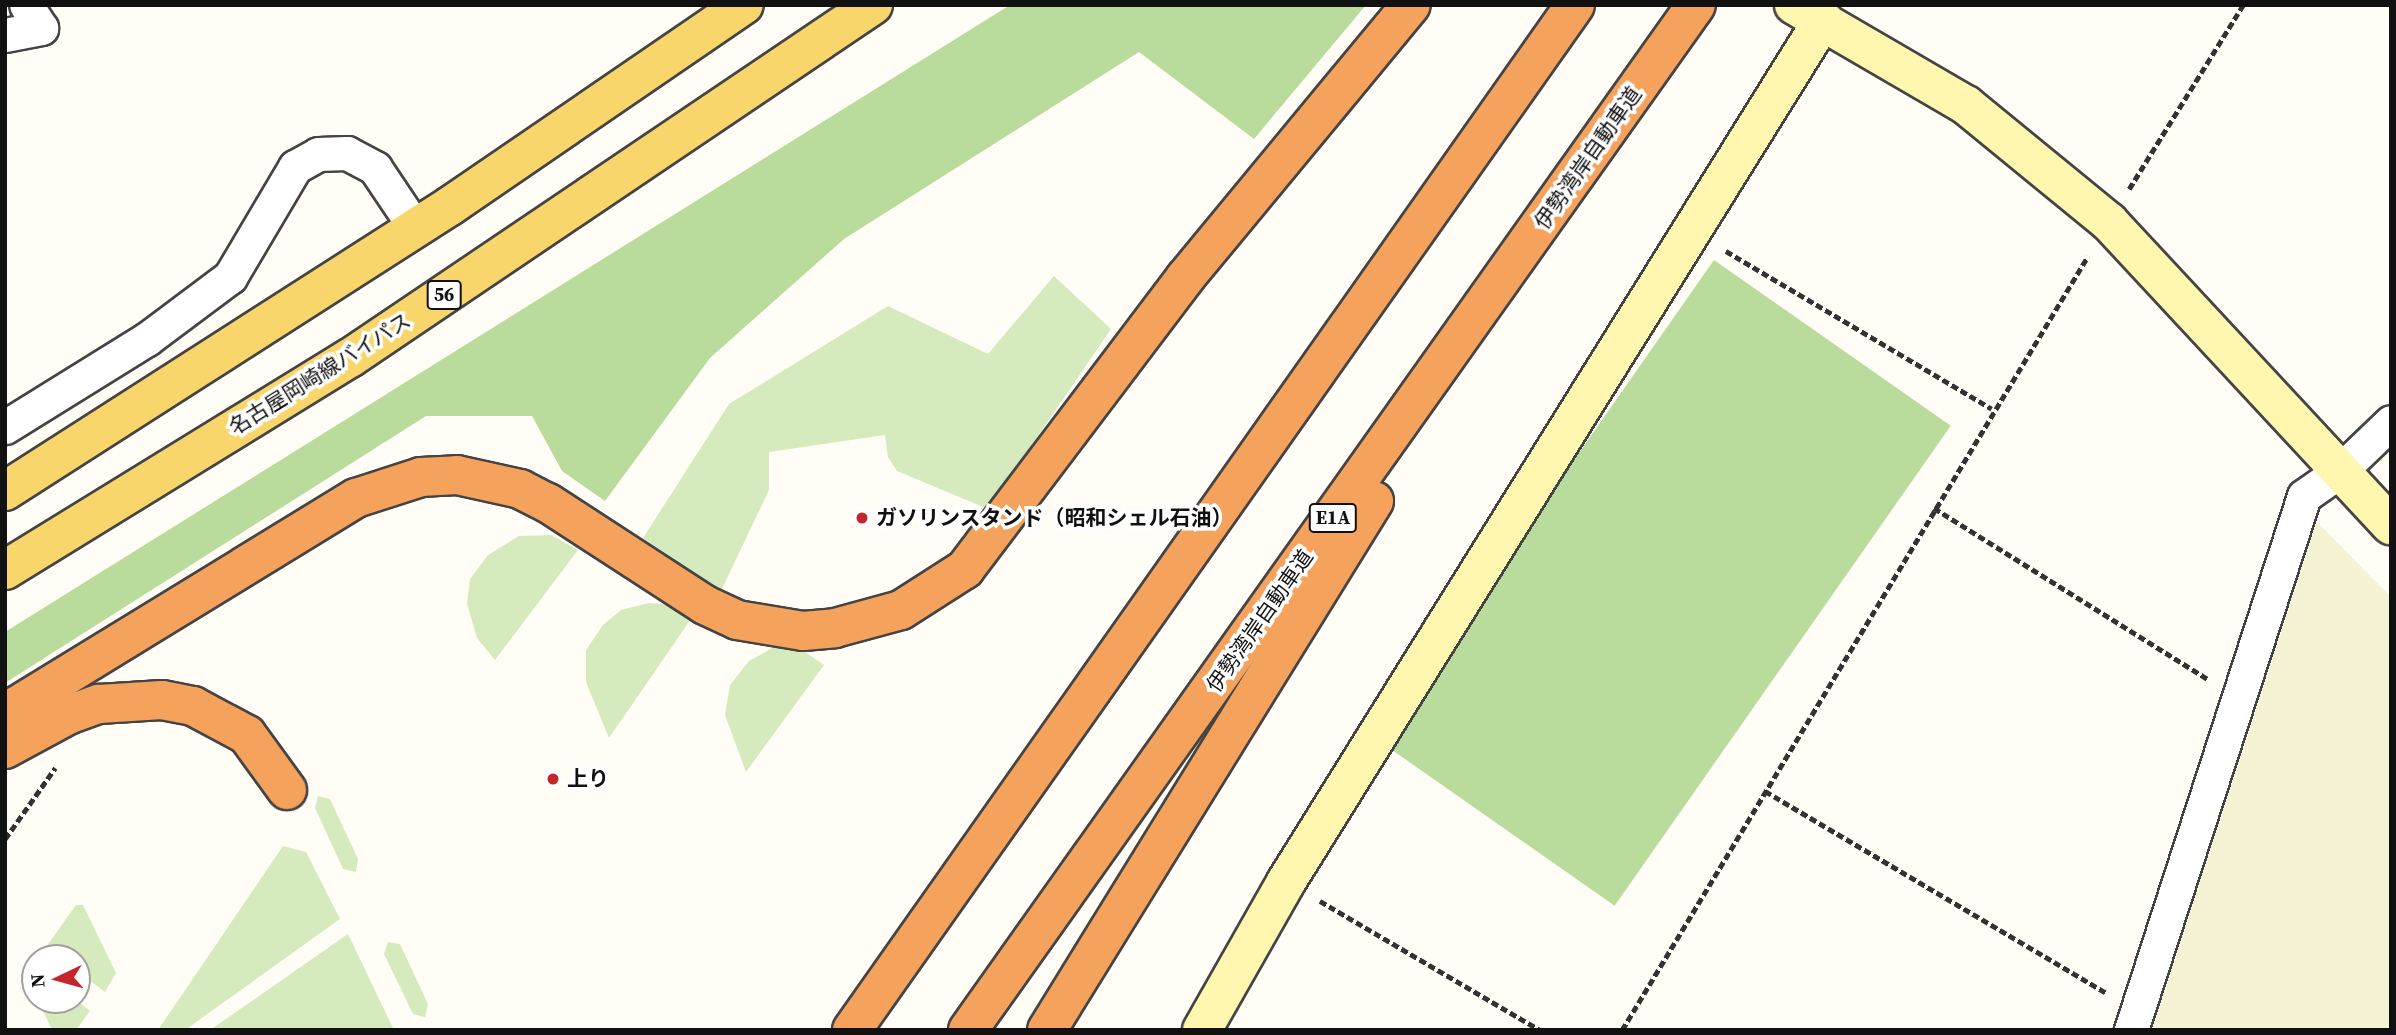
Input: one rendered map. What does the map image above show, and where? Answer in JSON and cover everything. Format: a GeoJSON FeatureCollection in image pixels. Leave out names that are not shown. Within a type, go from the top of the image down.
{"type":"FeatureCollection","features":[{"type":"Feature","properties":{"kind":"highway"},"geometry":{"type":"LineString","coordinates":[[5,713],[356,498],[421,477],[457,475],[520,489],[548,503],[705,605],[737,620],[803,631],[835,628],[901,610],[965,569],[1185,278],[1411,5]]}},
{"type":"Feature","properties":{"kind":"highway"},"geometry":{"type":"LineString","coordinates":[[852,1030],[1575,5]]}},
{"type":"Feature","properties":{"kind":"highway","name":"伊勢湾岸自動車道"},"geometry":{"type":"LineString","coordinates":[[968,1030],[1696,5]]}},
{"type":"Feature","properties":{"kind":"highway"},"geometry":{"type":"LineString","coordinates":[[1047,1030],[1567,189]]}},
{"type":"Feature","properties":{"kind":"highway"},"geometry":{"type":"LineString","coordinates":[[5,749],[68,715],[99,704],[162,700],[193,706],[247,735],[287,790]]}},
{"type":"Feature","properties":{"kind":"main road"},"geometry":{"type":"LineString","coordinates":[[5,491],[416,229],[744,5]]}},
{"type":"Feature","properties":{"kind":"main road","name":"名古屋岡崎線バイパス"},"geometry":{"type":"LineString","coordinates":[[5,570],[350,358],[873,5]]}},
{"type":"Feature","properties":{"kind":"street"},"geometry":{"type":"LineString","coordinates":[[5,34],[41,28],[26,5]]}},
{"type":"Feature","properties":{"kind":"street"},"geometry":{"type":"LineString","coordinates":[[1202,1030],[1286,881],[1692,231],[1817,10],[1966,105],[2109,222],[2391,526]]}},
{"type":"Feature","properties":{"kind":"street"},"geometry":{"type":"LineString","coordinates":[[5,427],[147,339],[230,277],[295,167],[318,154],[347,153],[375,168],[416,229]]}},
{"type":"Feature","properties":{"kind":"street"},"geometry":{"type":"LineString","coordinates":[[2134,1021],[2304,496],[2341,470],[2391,422]]}},
{"type":"Feature","properties":{"kind":"path"},"geometry":{"type":"LineString","coordinates":[[1622,1030],[1993,409],[2243,5]]}},
{"type":"Feature","properties":{"kind":"path"},"geometry":{"type":"LineString","coordinates":[[1692,231],[1993,409]]}},
{"type":"Feature","properties":{"kind":"path"},"geometry":{"type":"LineString","coordinates":[[1934,508],[2238,698]]}},
{"type":"Feature","properties":{"kind":"path"},"geometry":{"type":"LineString","coordinates":[[5,839],[56,767]]}},
{"type":"Feature","properties":{"kind":"path"},"geometry":{"type":"LineString","coordinates":[[1765,791],[2134,1021]]}},
{"type":"Feature","properties":{"kind":"path"},"geometry":{"type":"LineString","coordinates":[[1286,881],[1540,1030]]}},
{"type":"Feature","properties":{"kind":"shaded area"},"geometry":{"type":"Polygon","coordinates":[[[2317,522],[2391,597],[2391,1030],[2152,1030],[2317,522]]]}},
{"type":"Feature","properties":{"kind":"green space"},"geometry":{"type":"Polygon","coordinates":[[[1010,5],[1366,5],[1254,139],[1139,52],[844,239],[710,358],[605,501],[562,471],[532,416],[426,416],[5,683],[5,632],[1010,5]]]}},
{"type":"Feature","properties":{"kind":"green space"},"geometry":{"type":"Polygon","coordinates":[[[1714,260],[1951,426],[1615,906],[1378,740],[1714,260]]]}},
{"type":"Feature","properties":{"kind":"green space"},"geometry":{"type":"Polygon","coordinates":[[[1054,276],[1111,329],[988,509],[897,471],[888,457],[885,435],[769,452],[769,490],[721,591],[643,538],[729,404],[888,306],[988,354],[1054,276]]]}},
{"type":"Feature","properties":{"kind":"green space"},"geometry":{"type":"Polygon","coordinates":[[[551,535],[578,550],[495,660],[477,638],[467,604],[470,579],[488,555],[519,536],[551,535]]]}},
{"type":"Feature","properties":{"kind":"green space"},"geometry":{"type":"Polygon","coordinates":[[[649,603],[672,605],[693,616],[609,738],[586,682],[586,650],[603,625],[621,610],[649,603]]]}},
{"type":"Feature","properties":{"kind":"green space"},"geometry":{"type":"Polygon","coordinates":[[[776,646],[798,647],[824,665],[746,772],[725,715],[730,685],[749,661],[776,646]]]}},
{"type":"Feature","properties":{"kind":"green space"},"geometry":{"type":"Polygon","coordinates":[[[318,796],[330,799],[358,859],[356,872],[343,869],[315,808],[318,796]]]}},
{"type":"Feature","properties":{"kind":"green space"},"geometry":{"type":"Polygon","coordinates":[[[283,846],[306,852],[340,919],[185,1030],[158,1030],[283,846]]]}},
{"type":"Feature","properties":{"kind":"green space"},"geometry":{"type":"Polygon","coordinates":[[[76,905],[83,905],[116,973],[105,992],[91,982],[91,944],[48,944],[76,905]]]}},
{"type":"Feature","properties":{"kind":"green space"},"geometry":{"type":"Polygon","coordinates":[[[348,934],[394,1030],[210,1030],[348,934]]]}},
{"type":"Feature","properties":{"kind":"green space"},"geometry":{"type":"Polygon","coordinates":[[[388,942],[400,944],[428,1004],[425,1017],[413,1014],[384,954],[388,942]]]}},
{"type":"Feature","properties":{"kind":"green space"},"geometry":{"type":"Polygon","coordinates":[[[45,1014],[88,1014],[76,1030],[52,1030],[45,1014]]]}},
{"type":"Feature","properties":{"kind":"place","name":"ガソリンスタンド（昭和シェル石油）"},"geometry":{"type":"Point","coordinates":[862,518]}},
{"type":"Feature","properties":{"kind":"place","name":"上り"},"geometry":{"type":"Point","coordinates":[553,779]}}]}
